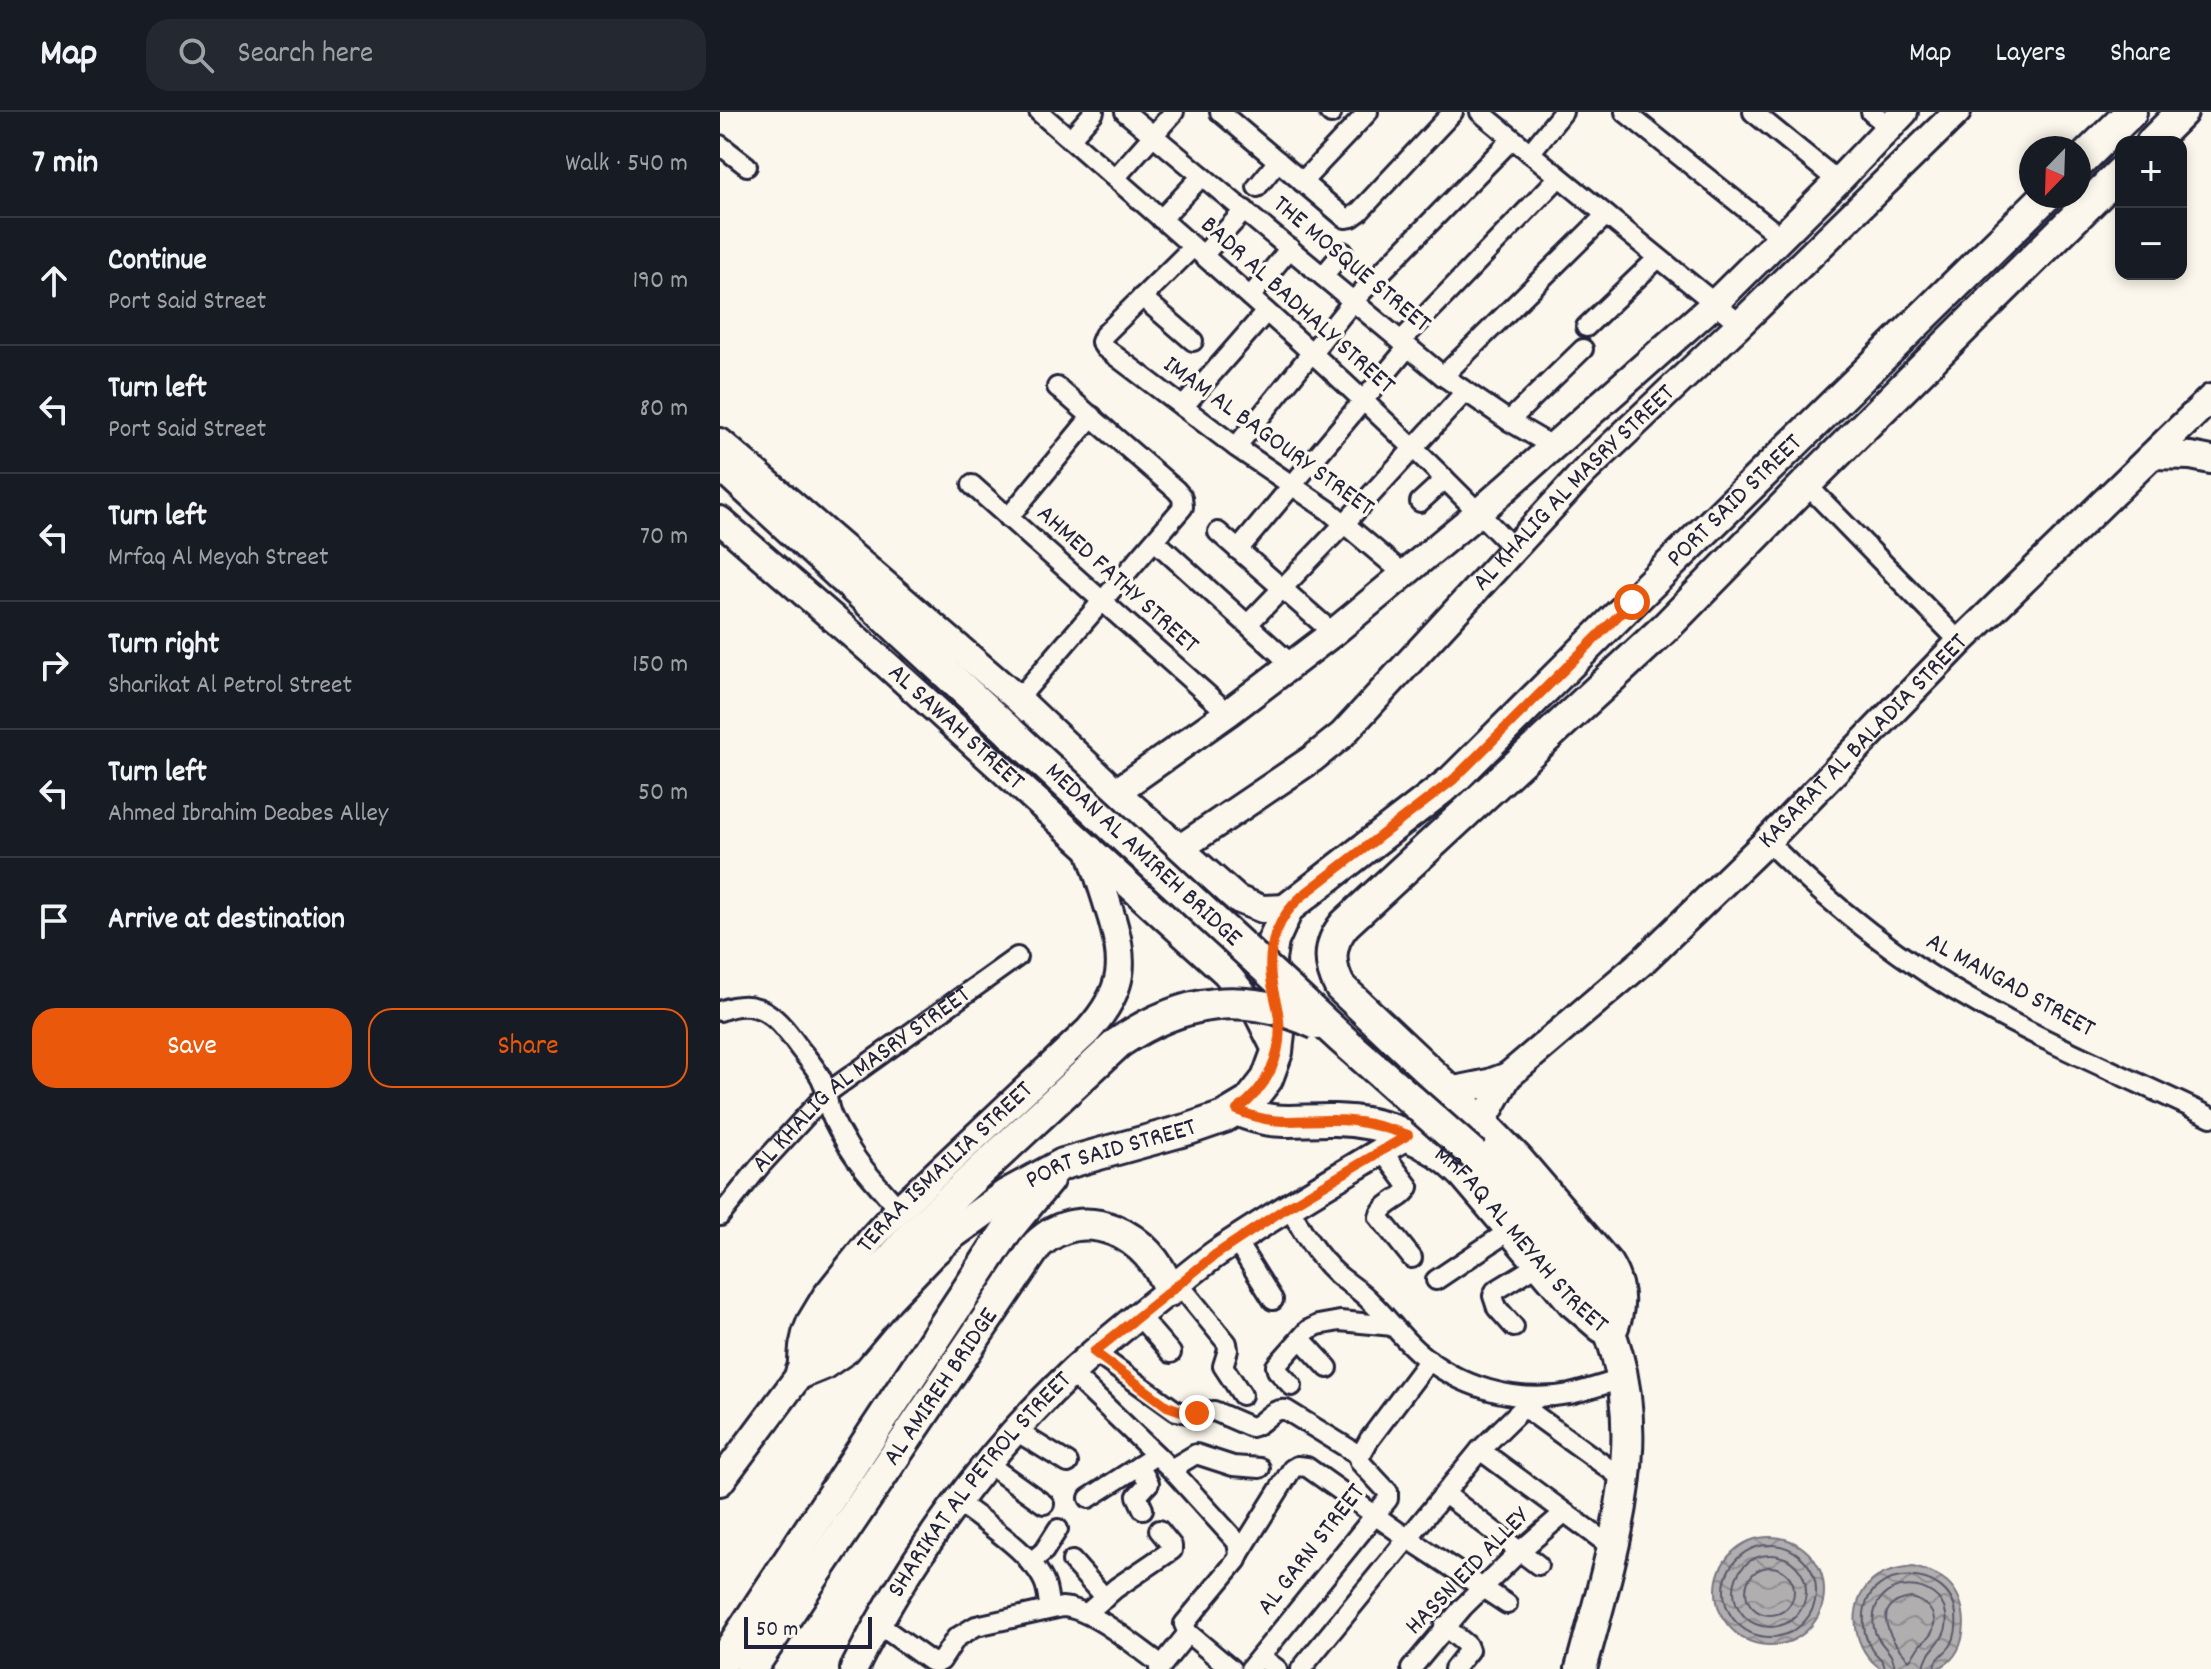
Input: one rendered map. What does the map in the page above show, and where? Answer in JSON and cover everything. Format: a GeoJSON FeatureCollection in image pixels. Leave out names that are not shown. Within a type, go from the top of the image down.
{"type":"FeatureCollection","features":[{"type":"Feature","properties":{"kind":"main road","name":"AL KHALIG AL MASRY STREET"},"geometry":{"type":"LineString","coordinates":[[1179,849],[1312,759],[1342,735],[1584,472],[1957,112]]}},
{"type":"Feature","properties":{"kind":"main road"},"geometry":{"type":"LineString","coordinates":[[2091,151],[2131,112]]}},
{"type":"Feature","properties":{"kind":"main road"},"geometry":{"type":"LineString","coordinates":[[2158,136],[2182,112]]}},
{"type":"Feature","properties":{"kind":"main road","name":"AL KHALIG AL MASRY STREET"},"geometry":{"type":"LineString","coordinates":[[1116,792],[1228,713],[1333,633],[1479,512],[1714,304],[1838,181],[1888,117]]}},
{"type":"Feature","properties":{"kind":"main road","name":"PORT SAID STREET"},"geometry":{"type":"LineString","coordinates":[[1610,1333],[1619,1303],[1616,1282],[1607,1264],[1482,1123],[1340,987],[1332,965],[1333,943],[1345,924],[1666,627],[2115,178]]}},
{"type":"Feature","properties":{"kind":"main road","name":"PORT SAID STREET"},"geometry":{"type":"LineString","coordinates":[[801,1373],[823,1364],[845,1349],[908,1276],[953,1233],[1006,1195],[1063,1164],[1189,1129],[1237,1110],[1259,1091],[1277,1052],[1280,1023],[1270,959],[1273,941],[1288,908],[1453,780],[2034,208]]}},
{"type":"Feature","properties":{"kind":"main road","name":"KASARAT AL BALADIA STREET"},"geometry":{"type":"LineString","coordinates":[[1450,1091],[1508,1076],[1643,961],[1767,841],[1960,642],[2211,398]]}},
{"type":"Feature","properties":{"kind":"main road"},"geometry":{"type":"LineString","coordinates":[[720,442],[1018,699],[1116,792],[1237,899],[1262,909],[1288,908]]}},
{"type":"Feature","properties":{"kind":"main road"},"geometry":{"type":"LineString","coordinates":[[2153,455],[2211,460]]}},
{"type":"Feature","properties":{"kind":"main road","name":"MEDAN AL AMIREH BRIDGE"},"geometry":{"type":"LineString","coordinates":[[720,464],[1342,1039],[1474,1155],[1570,1259],[1599,1307],[1610,1333]]}},
{"type":"Feature","properties":{"kind":"main road","name":"AL SAWAH STREET"},"geometry":{"type":"LineString","coordinates":[[720,520],[887,665],[1187,937],[1242,991],[1268,1030],[1277,1052]]}},
{"type":"Feature","properties":{"kind":"main road"},"geometry":{"type":"LineString","coordinates":[[1632,602],[1645,620],[1666,627]]}},
{"type":"Feature","properties":{"kind":"main road"},"geometry":{"type":"LineString","coordinates":[[1594,640],[1610,645],[1627,664]]}},
{"type":"Feature","properties":{"kind":"main road","name":"TERAA ISMAILIA STREET"},"geometry":{"type":"LineString","coordinates":[[720,1482],[801,1373],[803,1347],[811,1321],[856,1257],[899,1209],[1088,1031],[1108,1006],[1119,976],[1119,944],[1090,849]]}},
{"type":"Feature","properties":{"kind":"main road"},"geometry":{"type":"LineString","coordinates":[[1187,937],[1204,942],[1221,938],[1234,926],[1237,899]]}},
{"type":"Feature","properties":{"kind":"main road"},"geometry":{"type":"LineString","coordinates":[[801,1373],[873,1280],[917,1230],[1118,1043],[1159,1018],[1194,1008],[1229,1003],[1265,1007],[1300,1016],[1342,1039]]}},
{"type":"Feature","properties":{"kind":"main road","name":"KASARAT AL BALADIA STREET"},"geometry":{"type":"LineString","coordinates":[[1482,1123],[1508,1076]]}},
{"type":"Feature","properties":{"kind":"main road","name":"MRFAQ AL MEYAH STREET"},"geometry":{"type":"LineString","coordinates":[[1237,1110],[1258,1119],[1359,1122],[1408,1135],[1451,1161],[1583,1313],[1610,1333],[1622,1379],[1628,1430],[1626,1481],[1613,1548],[1581,1669]]}},
{"type":"Feature","properties":{"kind":"main road","name":"SHARIKAT AL PETROL STREET"},"geometry":{"type":"LineString","coordinates":[[854,1669],[910,1572],[958,1502],[1016,1431],[1071,1373],[1173,1287],[1236,1241],[1408,1135]]}},
{"type":"Feature","properties":{"kind":"main road","name":"AL AMIREH BRIDGE"},"geometry":{"type":"LineString","coordinates":[[751,1669],[764,1622],[1007,1230],[1063,1164]]}},
{"type":"Feature","properties":{"kind":"main road","name":"AL AMIREH BRIDGE"},"geometry":{"type":"LineString","coordinates":[[720,1665],[764,1622],[1046,1236],[1083,1225],[1121,1232],[1152,1256],[1173,1287]]}},
{"type":"Feature","properties":{"kind":"street","name":"BADR AL BADHALY STREET"},"geometry":{"type":"LineString","coordinates":[[1039,112],[1312,352],[1413,447],[1513,548]]}},
{"type":"Feature","properties":{"kind":"street"},"geometry":{"type":"LineString","coordinates":[[1070,139],[1094,112]]}},
{"type":"Feature","properties":{"kind":"street","name":"THE MOSQUE STREET"},"geometry":{"type":"LineString","coordinates":[[1125,112],[1443,376],[1552,446]]}},
{"type":"Feature","properties":{"kind":"street"},"geometry":{"type":"LineString","coordinates":[[1115,178],[1174,112]]}},
{"type":"Feature","properties":{"kind":"street"},"geometry":{"type":"LineString","coordinates":[[1220,112],[1345,218],[1359,212],[1453,112]]}},
{"type":"Feature","properties":{"kind":"street"},"geometry":{"type":"LineString","coordinates":[[1302,182],[1368,112]]}},
{"type":"Feature","properties":{"kind":"street"},"geometry":{"type":"LineString","coordinates":[[1480,112],[1740,324]]}},
{"type":"Feature","properties":{"kind":"street"},"geometry":{"type":"LineString","coordinates":[[1530,153],[1563,112]]}},
{"type":"Feature","properties":{"kind":"street"},"geometry":{"type":"LineString","coordinates":[[1625,112],[1782,238]]}},
{"type":"Feature","properties":{"kind":"street"},"geometry":{"type":"LineString","coordinates":[[1753,112],[1838,181]]}},
{"type":"Feature","properties":{"kind":"street"},"geometry":{"type":"LineString","coordinates":[[1236,447],[1353,301],[1512,139]]}},
{"type":"Feature","properties":{"kind":"street"},"geometry":{"type":"LineString","coordinates":[[720,145],[747,166]]}},
{"type":"Feature","properties":{"kind":"street"},"geometry":{"type":"LineString","coordinates":[[1257,187],[1278,161]]}},
{"type":"Feature","properties":{"kind":"street"},"geometry":{"type":"LineString","coordinates":[[1161,219],[1202,176]]}},
{"type":"Feature","properties":{"kind":"street"},"geometry":{"type":"LineString","coordinates":[[1238,550],[1363,401],[1405,344],[1559,177]]}},
{"type":"Feature","properties":{"kind":"street"},"geometry":{"type":"LineString","coordinates":[[1193,341],[1142,297],[1245,210]]}},
{"type":"Feature","properties":{"kind":"street"},"geometry":{"type":"LineString","coordinates":[[1443,376],[1606,215]]}},
{"type":"Feature","properties":{"kind":"street"},"geometry":{"type":"LineString","coordinates":[[1250,297],[1290,248]]}},
{"type":"Feature","properties":{"kind":"street"},"geometry":{"type":"LineString","coordinates":[[1323,276],[1343,252]]}},
{"type":"Feature","properties":{"kind":"street"},"geometry":{"type":"LineString","coordinates":[[1586,327],[1658,258]]}},
{"type":"Feature","properties":{"kind":"street","name":"IMAM AL BAGOURY STREET"},"geometry":{"type":"LineString","coordinates":[[1142,297],[1104,335],[1101,342],[1105,348],[1236,447],[1345,523],[1404,574]]}},
{"type":"Feature","properties":{"kind":"street"},"geometry":{"type":"LineString","coordinates":[[1183,407],[1266,312]]}},
{"type":"Feature","properties":{"kind":"street"},"geometry":{"type":"LineString","coordinates":[[1509,421],[1583,349]]}},
{"type":"Feature","properties":{"kind":"street"},"geometry":{"type":"LineString","coordinates":[[1018,699],[1183,507],[1182,497],[1057,387]]}},
{"type":"Feature","properties":{"kind":"street"},"geometry":{"type":"LineString","coordinates":[[1248,624],[1465,392]]}},
{"type":"Feature","properties":{"kind":"street"},"geometry":{"type":"LineString","coordinates":[[1008,518],[1092,416]]}},
{"type":"Feature","properties":{"kind":"street"},"geometry":{"type":"LineString","coordinates":[[1420,502],[1445,479]]}},
{"type":"Feature","properties":{"kind":"street"},"geometry":{"type":"LineString","coordinates":[[1806,484],[1960,642]]}},
{"type":"Feature","properties":{"kind":"street","name":"AHMED FATHY STREET"},"geometry":{"type":"LineString","coordinates":[[972,485],[1228,713]]}},
{"type":"Feature","properties":{"kind":"street"},"geometry":{"type":"LineString","coordinates":[[1218,532],[1333,633]]}},
{"type":"Feature","properties":{"kind":"street"},"geometry":{"type":"LineString","coordinates":[[1155,541],[1291,664]]}},
{"type":"Feature","properties":{"kind":"street","name":"AL MANGAD STREET"},"geometry":{"type":"LineString","coordinates":[[1767,841],[1838,908],[1941,982],[2027,1031],[2211,1117]]}},
{"type":"Feature","properties":{"kind":"street","name":"AL KHALIG AL MASRY STREET"},"geometry":{"type":"LineString","coordinates":[[720,1216],[760,1166],[827,1093],[1017,957]]}},
{"type":"Feature","properties":{"kind":"street"},"geometry":{"type":"LineString","coordinates":[[720,1011],[750,1006],[773,1016],[820,1076],[834,1122],[846,1144],[899,1209]]}},
{"type":"Feature","properties":{"kind":"street"},"geometry":{"type":"LineString","coordinates":[[1382,1151],[1409,1187],[1382,1209],[1379,1217],[1412,1258]]}},
{"type":"Feature","properties":{"kind":"street"},"geometry":{"type":"LineString","coordinates":[[1289,1206],[1318,1255],[1361,1292],[1409,1344],[1429,1360],[1470,1384],[1531,1402],[1626,1481]]}},
{"type":"Feature","properties":{"kind":"street"},"geometry":{"type":"LineString","coordinates":[[1436,1280],[1512,1229]]}},
{"type":"Feature","properties":{"kind":"street"},"geometry":{"type":"LineString","coordinates":[[1236,1241],[1273,1300]]}},
{"type":"Feature","properties":{"kind":"street"},"geometry":{"type":"LineString","coordinates":[[1514,1327],[1497,1308],[1493,1296],[1495,1291],[1541,1263]]}},
{"type":"Feature","properties":{"kind":"street"},"geometry":{"type":"LineString","coordinates":[[1173,1287],[1227,1343],[1223,1366],[1242,1395]]}},
{"type":"Feature","properties":{"kind":"street"},"geometry":{"type":"LineString","coordinates":[[1138,1315],[1171,1353]]}},
{"type":"Feature","properties":{"kind":"street"},"geometry":{"type":"LineString","coordinates":[[1292,1386],[1276,1366],[1308,1330],[1329,1322],[1393,1326]]}},
{"type":"Feature","properties":{"kind":"street"},"geometry":{"type":"LineString","coordinates":[[1301,1339],[1328,1368]]}},
{"type":"Feature","properties":{"kind":"street"},"geometry":{"type":"LineString","coordinates":[[1094,1352],[1176,1411],[1214,1411],[1251,1427],[1278,1409],[1286,1410],[1359,1455]]}},
{"type":"Feature","properties":{"kind":"street","name":"AL GARN STREET"},"geometry":{"type":"LineString","coordinates":[[1255,1663],[1388,1499],[1388,1492],[1360,1462],[1359,1455],[1429,1360]]}},
{"type":"Feature","properties":{"kind":"street"},"geometry":{"type":"LineString","coordinates":[[1071,1373],[1171,1469],[1237,1542],[1239,1554]]}},
{"type":"Feature","properties":{"kind":"street"},"geometry":{"type":"LineString","coordinates":[[1301,1669],[1480,1450],[1531,1402],[1622,1379]]}},
{"type":"Feature","properties":{"kind":"street"},"geometry":{"type":"LineString","coordinates":[[1016,1431],[1068,1463]]}},
{"type":"Feature","properties":{"kind":"street"},"geometry":{"type":"LineString","coordinates":[[1480,1450],[1613,1548]]}},
{"type":"Feature","properties":{"kind":"street"},"geometry":{"type":"LineString","coordinates":[[1171,1469],[1196,1454],[1221,1463],[1260,1468]]}},
{"type":"Feature","properties":{"kind":"street"},"geometry":{"type":"LineString","coordinates":[[1089,1498],[1156,1455]]}},
{"type":"Feature","properties":{"kind":"street"},"geometry":{"type":"LineString","coordinates":[[988,1464],[1044,1504]]}},
{"type":"Feature","properties":{"kind":"street"},"geometry":{"type":"LineString","coordinates":[[1139,1466],[1149,1483],[1137,1496],[1143,1509]]}},
{"type":"Feature","properties":{"kind":"street"},"geometry":{"type":"LineString","coordinates":[[1231,1669],[1188,1633],[1184,1627],[1185,1620],[1239,1554],[1292,1469],[1297,1466],[1307,1467],[1507,1604]]}},
{"type":"Feature","properties":{"kind":"street"},"geometry":{"type":"LineString","coordinates":[[1445,1494],[1538,1565]]}},
{"type":"Feature","properties":{"kind":"street"},"geometry":{"type":"LineString","coordinates":[[958,1502],[1020,1551],[1043,1581],[1050,1609]]}},
{"type":"Feature","properties":{"kind":"street","name":"HASSN EID ALLEY"},"geometry":{"type":"LineString","coordinates":[[1411,1669],[1444,1626],[1482,1587],[1564,1513]]}},
{"type":"Feature","properties":{"kind":"street"},"geometry":{"type":"LineString","coordinates":[[1030,1563],[1044,1551],[1058,1529]]}},
{"type":"Feature","properties":{"kind":"street"},"geometry":{"type":"LineString","coordinates":[[1087,1613],[1116,1588],[1172,1550],[1159,1530]]}},
{"type":"Feature","properties":{"kind":"street"},"geometry":{"type":"LineString","coordinates":[[1072,1561],[1105,1598]]}},
{"type":"Feature","properties":{"kind":"street"},"geometry":{"type":"LineString","coordinates":[[878,1624],[930,1661],[943,1665],[956,1638],[976,1626],[1050,1609],[1070,1607],[1087,1613],[1160,1667],[1188,1633]]}},
{"type":"Feature","properties":{"kind":"street"},"geometry":{"type":"LineString","coordinates":[[1444,1626],[1469,1650],[1454,1669]]}},
{"type":"Feature","properties":{"kind":"street"},"geometry":{"type":"LineString","coordinates":[[1255,1663],[1277,1669]]}},
{"type":"Feature","properties":{"kind":"water"},"geometry":{"type":"Polygon","coordinates":[[[1770,1537],[1791,1541],[1808,1553],[1820,1570],[1824,1591],[1820,1612],[1808,1629],[1791,1641],[1770,1645],[1749,1641],[1732,1629],[1720,1612],[1716,1591],[1720,1570],[1732,1553],[1749,1541],[1770,1537]]]}},
{"type":"Feature","properties":{"kind":"water"},"geometry":{"type":"Polygon","coordinates":[[[1913,1567],[1942,1578],[1955,1591],[1963,1611],[1960,1645],[1955,1655],[1938,1668],[1882,1669],[1864,1651],[1859,1640],[1856,1628],[1858,1602],[1872,1581],[1891,1571],[1913,1567]]]}},
{"type":"Feature","properties":{"kind":"route"},"geometry":{"type":"LineString","coordinates":[[1197,1413],[1176,1411],[1167,1406],[1094,1352],[1215,1255],[1289,1206],[1408,1135],[1359,1122],[1270,1121],[1237,1110],[1259,1091],[1277,1052],[1280,1023],[1270,959],[1279,924],[1288,908],[1302,896],[1453,780],[1632,602]]}}]}
